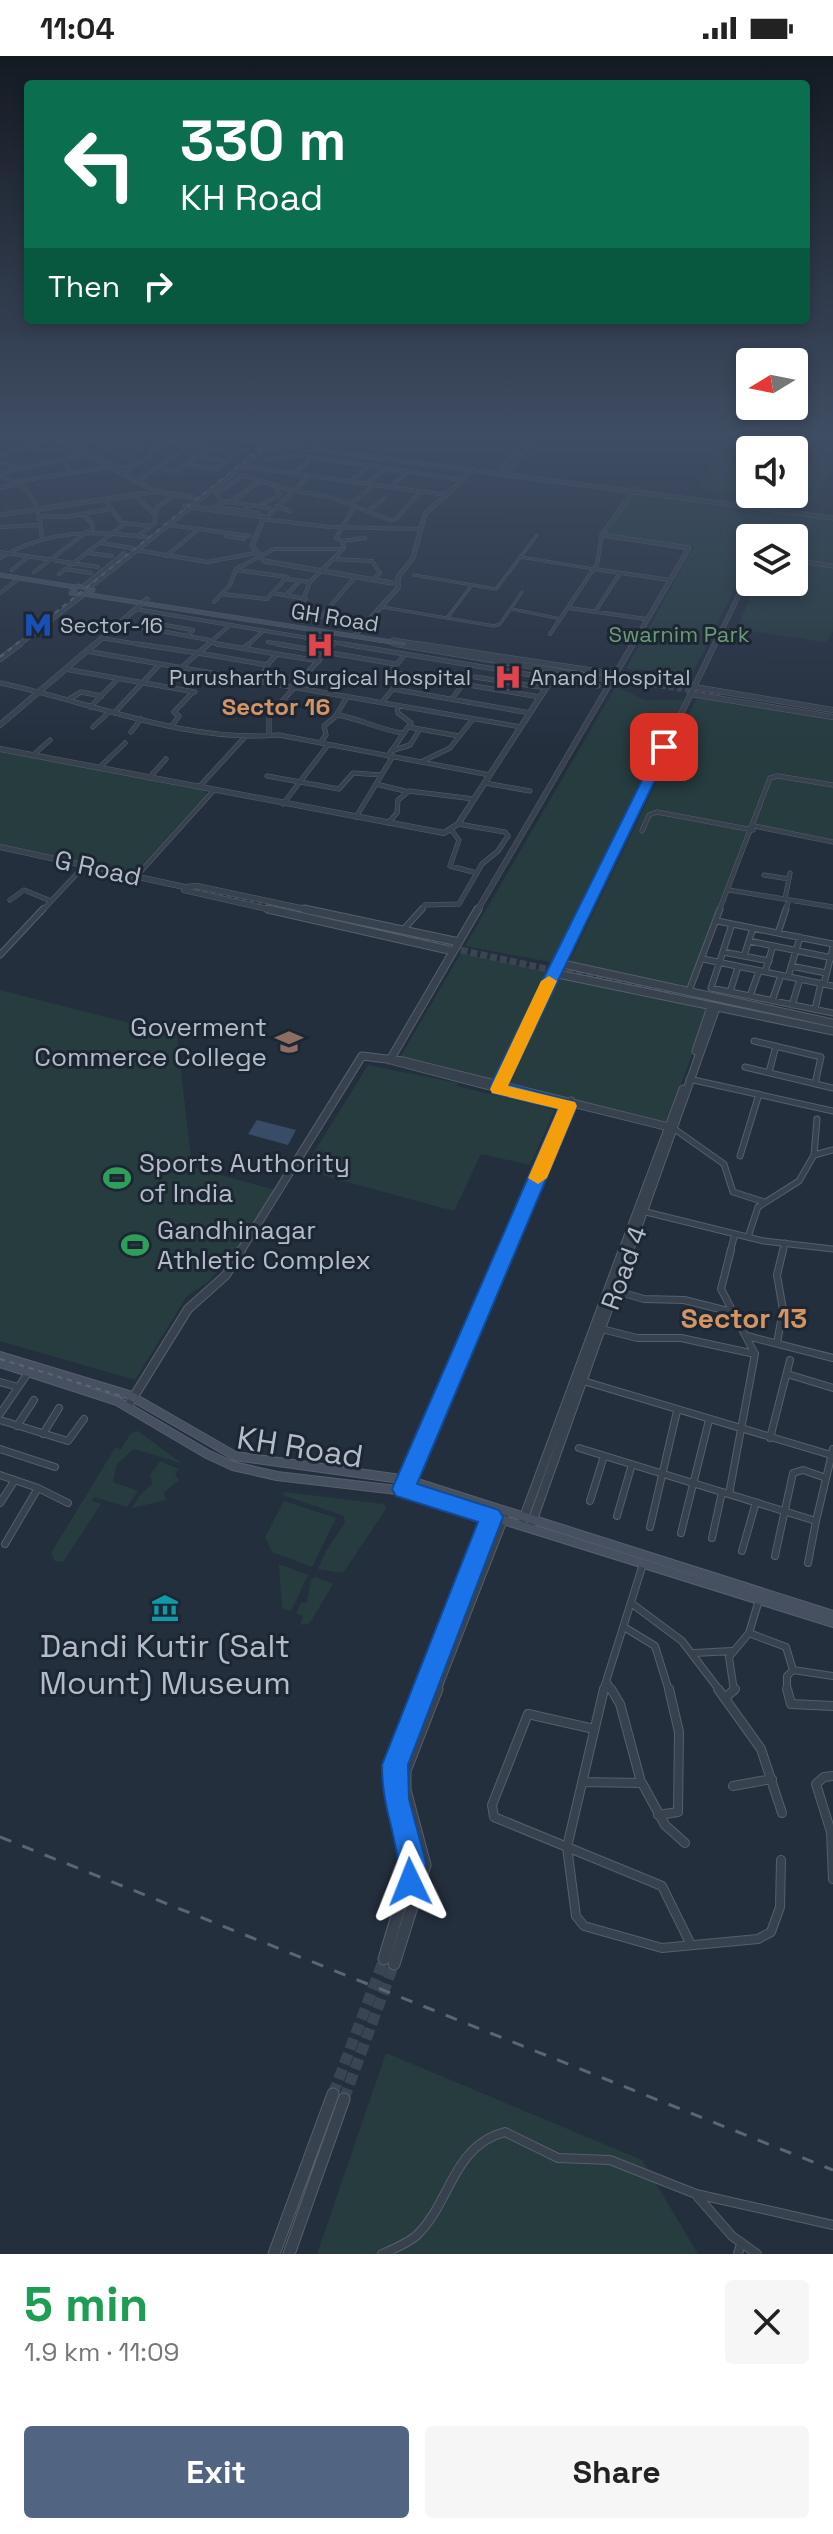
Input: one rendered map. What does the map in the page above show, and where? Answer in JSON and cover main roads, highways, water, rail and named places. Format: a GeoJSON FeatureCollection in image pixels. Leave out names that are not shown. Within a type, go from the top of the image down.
{"type":"FeatureCollection","features":[{"type":"Feature","properties":{"kind":"main road"},"geometry":{"type":"LineString","coordinates":[[0,576],[89,587]]}},
{"type":"Feature","properties":{"kind":"main road"},"geometry":{"type":"LineString","coordinates":[[18,579],[71,592],[75,587]]}},
{"type":"Feature","properties":{"kind":"main road"},"geometry":{"type":"LineString","coordinates":[[84,594],[89,587]]}},
{"type":"Feature","properties":{"kind":"main road","name":"GH Road"},"geometry":{"type":"LineString","coordinates":[[89,587],[144,601],[340,632]]}},
{"type":"Feature","properties":{"kind":"main road","name":"GH Road"},"geometry":{"type":"LineString","coordinates":[[71,592],[405,643]]}},
{"type":"Feature","properties":{"kind":"main road","name":"KH Road"},"geometry":{"type":"LineString","coordinates":[[0,1356],[131,1402],[214,1459],[235,1467],[260,1474],[406,1485],[833,1618]]}},
{"type":"Feature","properties":{"kind":"main road","name":"KH Road"},"geometry":{"type":"LineString","coordinates":[[0,1363],[30,1369]]}},
{"type":"Feature","properties":{"kind":"main road","name":"KH Road"},"geometry":{"type":"LineString","coordinates":[[527,1523],[643,1564],[759,1600],[833,1618]]}},
{"type":"Feature","properties":{"kind":"water"},"geometry":{"type":"Polygon","coordinates":[[[257,1120],[296,1130],[288,1145],[248,1134],[257,1120]]]}},
{"type":"Feature","properties":{"kind":"tunnel"},"geometry":{"type":"LineString","coordinates":[[606,677],[720,696]]}},
{"type":"Feature","properties":{"kind":"tunnel"},"geometry":{"type":"LineString","coordinates":[[195,889],[297,911]]}},
{"type":"Feature","properties":{"kind":"tunnel"},"geometry":{"type":"LineString","coordinates":[[288,909],[311,914]]}},
{"type":"Feature","properties":{"kind":"tunnel"},"geometry":{"type":"LineString","coordinates":[[374,927],[455,945]]}},
{"type":"Feature","properties":{"kind":"tunnel"},"geometry":{"type":"LineString","coordinates":[[451,948],[560,972]]}},
{"type":"Feature","properties":{"kind":"tunnel"},"geometry":{"type":"LineString","coordinates":[[557,967],[670,991]]}},
{"type":"Feature","properties":{"kind":"tunnel"},"geometry":{"type":"LineString","coordinates":[[333,2094],[384,1959]]}},
{"type":"Feature","properties":{"kind":"tunnel"},"geometry":{"type":"LineString","coordinates":[[344,2099],[394,1964]]}},
{"type":"Feature","properties":{"kind":"railway"},"geometry":{"type":"LineString","coordinates":[[0,657],[145,541]]}},
{"type":"Feature","properties":{"kind":"railway"},"geometry":{"type":"LineString","coordinates":[[0,1359],[125,1397]]}},
{"type":"Feature","properties":{"kind":"railway"},"geometry":{"type":"LineString","coordinates":[[0,1837],[833,2170]]}},
{"type":"Feature","properties":{"kind":"place","name":"Sector-16"},"geometry":{"type":"Point","coordinates":[38,625]}},
{"type":"Feature","properties":{"kind":"place","name":"Purusharth Surgical Hospital"},"geometry":{"type":"Point","coordinates":[320,645]}},
{"type":"Feature","properties":{"kind":"place","name":"Anand Hospital"},"geometry":{"type":"Point","coordinates":[508,677]}},
{"type":"Feature","properties":{"kind":"place","name":"Goverment Commerce College"},"geometry":{"type":"Point","coordinates":[289,1042]}},
{"type":"Feature","properties":{"kind":"place","name":"Sports Authority of India"},"geometry":{"type":"Point","coordinates":[117,1178]}},
{"type":"Feature","properties":{"kind":"place","name":"Gandhinagar Athletic Complex"},"geometry":{"type":"Point","coordinates":[135,1245]}},
{"type":"Feature","properties":{"kind":"place","name":"Dandi Kutir (Salt Mount) Museum"},"geometry":{"type":"Point","coordinates":[165,1608]}},
{"type":"Feature","properties":{"kind":"district","name":"Sector 16"},"geometry":{"type":"Point","coordinates":[276,707]}},
{"type":"Feature","properties":{"kind":"district","name":"Sector 13"},"geometry":{"type":"Point","coordinates":[744,1318]}},
{"type":"Feature","properties":{"kind":"park label","name":"Swarnim Park"},"geometry":{"type":"Point","coordinates":[679,634]}}]}
